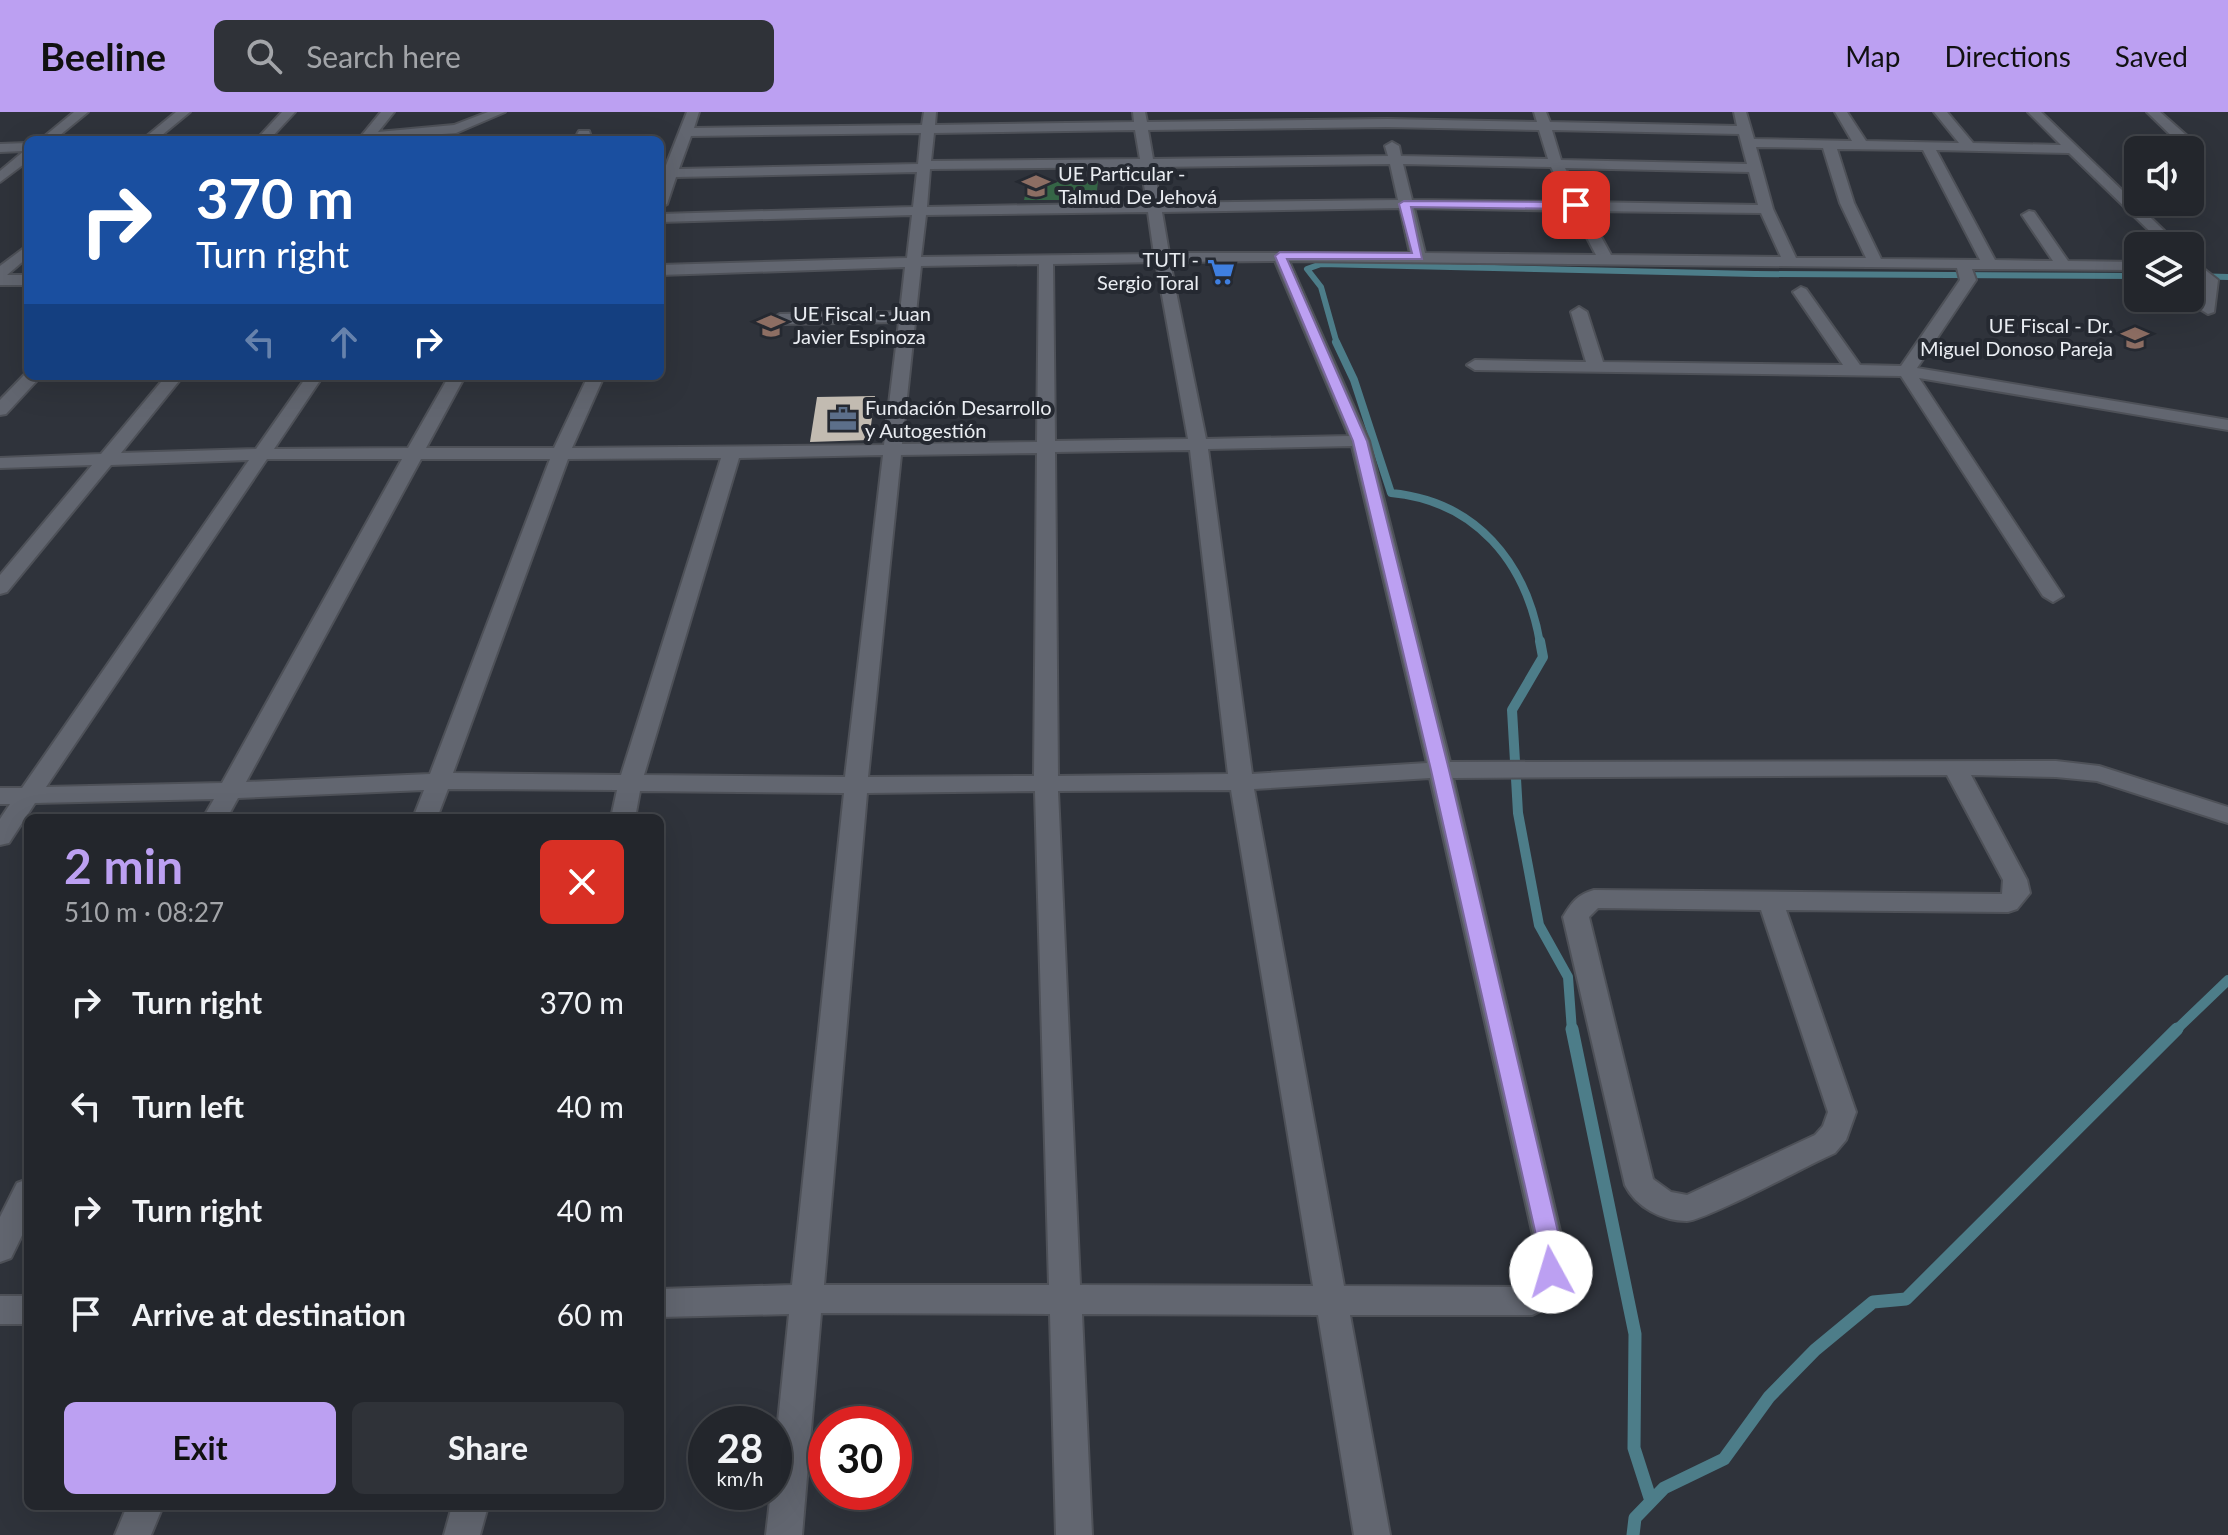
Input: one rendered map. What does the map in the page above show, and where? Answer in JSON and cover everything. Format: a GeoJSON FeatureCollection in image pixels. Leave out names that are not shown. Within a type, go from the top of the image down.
{"type":"FeatureCollection","features":[{"type":"Feature","properties":{"kind":"street"},"geometry":{"type":"LineString","coordinates":[[51,136],[82,112]]}},
{"type":"Feature","properties":{"kind":"street"},"geometry":{"type":"LineString","coordinates":[[153,136],[184,112]]}},
{"type":"Feature","properties":{"kind":"street"},"geometry":{"type":"LineString","coordinates":[[266,136],[289,112]]}},
{"type":"Feature","properties":{"kind":"street"},"geometry":{"type":"LineString","coordinates":[[368,136],[388,112]]}},
{"type":"Feature","properties":{"kind":"street"},"geometry":{"type":"LineString","coordinates":[[393,136],[456,129],[499,112]]}},
{"type":"Feature","properties":{"kind":"street"},"geometry":{"type":"LineString","coordinates":[[664,192],[693,112]]}},
{"type":"Feature","properties":{"kind":"street"},"geometry":{"type":"LineString","coordinates":[[1740,112],[1766,209],[1791,262]]}},
{"type":"Feature","properties":{"kind":"street"},"geometry":{"type":"LineString","coordinates":[[1841,112],[1862,146]]}},
{"type":"Feature","properties":{"kind":"street"},"geometry":{"type":"LineString","coordinates":[[1940,112],[1969,147]]}},
{"type":"Feature","properties":{"kind":"street"},"geometry":{"type":"LineString","coordinates":[[2034,112],[2158,232]]}},
{"type":"Feature","properties":{"kind":"street"},"geometry":{"type":"LineString","coordinates":[[2153,112],[2179,136]]}},
{"type":"Feature","properties":{"kind":"street"},"geometry":{"type":"LineString","coordinates":[[1387,118],[1418,257]]}},
{"type":"Feature","properties":{"kind":"street"},"geometry":{"type":"LineString","coordinates":[[686,132],[928,120],[1542,118],[1829,145],[2072,149]]}},
{"type":"Feature","properties":{"kind":"street"},"geometry":{"type":"LineString","coordinates":[[1542,118],[1556,164],[1605,259]]}},
{"type":"Feature","properties":{"kind":"street"},"geometry":{"type":"LineString","coordinates":[[1140,119],[1162,257],[1198,443],[1241,782],[1372,1535]]}},
{"type":"Feature","properties":{"kind":"street"},"geometry":{"type":"LineString","coordinates":[[784,1535],[856,785],[895,450],[928,120]]}},
{"type":"Feature","properties":{"kind":"street"},"geometry":{"type":"LineString","coordinates":[[1829,145],[1847,203],[1875,262]]}},
{"type":"Feature","properties":{"kind":"street"},"geometry":{"type":"LineString","coordinates":[[0,148],[24,147]]}},
{"type":"Feature","properties":{"kind":"street"},"geometry":{"type":"LineString","coordinates":[[1928,148],[1990,264]]}},
{"type":"Feature","properties":{"kind":"street"},"geometry":{"type":"LineString","coordinates":[[0,178],[24,157]]}},
{"type":"Feature","properties":{"kind":"street"},"geometry":{"type":"LineString","coordinates":[[670,173],[924,166],[1394,160],[1756,168]]}},
{"type":"Feature","properties":{"kind":"street"},"geometry":{"type":"LineString","coordinates":[[664,218],[1404,204],[1766,209]]}},
{"type":"Feature","properties":{"kind":"street"},"geometry":{"type":"LineString","coordinates":[[2029,215],[2064,265]]}},
{"type":"Feature","properties":{"kind":"street"},"geometry":{"type":"LineString","coordinates":[[0,277],[24,253]]}},
{"type":"Feature","properties":{"kind":"street"},"geometry":{"type":"LineString","coordinates":[[664,1303],[809,1299],[1532,1301],[1545,1288],[1551,1272],[1552,1253],[1360,441],[1280,256]]}},
{"type":"Feature","properties":{"kind":"street"},"geometry":{"type":"LineString","coordinates":[[664,270],[1280,256],[2124,266]]}},
{"type":"Feature","properties":{"kind":"street"},"geometry":{"type":"LineString","coordinates":[[1046,259],[1046,782],[1074,1535]]}},
{"type":"Feature","properties":{"kind":"street"},"geometry":{"type":"LineString","coordinates":[[1906,371],[1968,280],[1963,264]]}},
{"type":"Feature","properties":{"kind":"street"},"geometry":{"type":"LineString","coordinates":[[2204,266],[2217,267]]}},
{"type":"Feature","properties":{"kind":"street"},"geometry":{"type":"LineString","coordinates":[[2204,275],[2210,280],[2208,309]]}},
{"type":"Feature","properties":{"kind":"street"},"geometry":{"type":"LineString","coordinates":[[0,277],[24,280]]}},
{"type":"Feature","properties":{"kind":"street"},"geometry":{"type":"LineString","coordinates":[[1801,292],[1855,370]]}},
{"type":"Feature","properties":{"kind":"street"},"geometry":{"type":"LineString","coordinates":[[1579,312],[1596,366]]}},
{"type":"Feature","properties":{"kind":"street"},"geometry":{"type":"LineString","coordinates":[[780,319],[907,317]]}},
{"type":"Feature","properties":{"kind":"street"},"geometry":{"type":"LineString","coordinates":[[1475,365],[1906,371],[2228,425]]}},
{"type":"Feature","properties":{"kind":"street"},"geometry":{"type":"LineString","coordinates":[[1906,371],[2053,596]]}},
{"type":"Feature","properties":{"kind":"street"},"geometry":{"type":"LineString","coordinates":[[0,410],[29,380]]}},
{"type":"Feature","properties":{"kind":"street"},"geometry":{"type":"LineString","coordinates":[[0,588],[172,380]]}},
{"type":"Feature","properties":{"kind":"street"},"geometry":{"type":"LineString","coordinates":[[0,837],[312,380]]}},
{"type":"Feature","properties":{"kind":"street"},"geometry":{"type":"LineString","coordinates":[[217,814],[455,380]]}},
{"type":"Feature","properties":{"kind":"street"},"geometry":{"type":"LineString","coordinates":[[427,814],[561,453],[594,380]]}},
{"type":"Feature","properties":{"kind":"street"},"geometry":{"type":"LineString","coordinates":[[0,463],[261,454],[732,453],[1360,441]]}},
{"type":"Feature","properties":{"kind":"street"},"geometry":{"type":"LineString","coordinates":[[624,814],[630,783],[732,453]]}},
{"type":"Feature","properties":{"kind":"street"},"geometry":{"type":"LineString","coordinates":[[1771,903],[1842,1112],[1836,1132],[1825,1144],[1689,1208],[1665,1204],[1640,1185],[1576,917],[1583,905],[1594,899],[2008,903],[2017,893],[2015,880],[1955,767]]}},
{"type":"Feature","properties":{"kind":"street"},"geometry":{"type":"LineString","coordinates":[[0,796],[228,791],[441,781],[856,785],[1241,782],[1440,770],[1955,767],[2056,769],[2099,774],[2228,815]]}},
{"type":"Feature","properties":{"kind":"street"},"geometry":{"type":"LineString","coordinates":[[0,1248],[24,1200]]}},
{"type":"Feature","properties":{"kind":"street"},"geometry":{"type":"LineString","coordinates":[[0,1310],[24,1310]]}},
{"type":"Feature","properties":{"kind":"street"},"geometry":{"type":"LineString","coordinates":[[133,1535],[143,1510]]}},
{"type":"Feature","properties":{"kind":"street"},"geometry":{"type":"LineString","coordinates":[[462,1535],[469,1510]]}},
{"type":"Feature","properties":{"kind":"green space"},"geometry":{"type":"Polygon","coordinates":[[[1098,181],[1096,200],[1024,200],[1028,182],[1098,181]]]}},
{"type":"Feature","properties":{"kind":"building","name":"Fundación Desarrollo y Autogestión"},"geometry":{"type":"Polygon","coordinates":[[[875,396],[869,440],[810,442],[817,397],[875,396]]]}},
{"type":"Feature","properties":{"kind":"waterway"},"geometry":{"type":"LineString","coordinates":[[1337,344],[1321,287],[1307,269],[1321,264],[1755,274],[2124,276]]}},
{"type":"Feature","properties":{"kind":"waterway"},"geometry":{"type":"LineString","coordinates":[[2204,276],[2228,277]]}},
{"type":"Feature","properties":{"kind":"waterway"},"geometry":{"type":"LineString","coordinates":[[1336,342],[1354,380],[1391,493],[1421,498],[1448,508],[1472,523],[1492,541],[1523,587],[1540,643]]}},
{"type":"Feature","properties":{"kind":"waterway"},"geometry":{"type":"LineString","coordinates":[[1540,641],[1543,657],[1512,710],[1518,813],[1539,925],[1568,977],[1572,1031]]}},
{"type":"Feature","properties":{"kind":"waterway"},"geometry":{"type":"LineString","coordinates":[[2175,1031],[2228,980]]}},
{"type":"Feature","properties":{"kind":"waterway"},"geometry":{"type":"LineString","coordinates":[[1572,1029],[1635,1334],[1634,1448],[1651,1501]]}},
{"type":"Feature","properties":{"kind":"waterway"},"geometry":{"type":"LineString","coordinates":[[1633,1535],[1635,1518],[1664,1488],[1724,1459],[1769,1397],[1815,1350],[1873,1302],[1906,1299],[2177,1029]]}},
{"type":"Feature","properties":{"kind":"place","name":"UE Particular - Talmud De Jehová"},"geometry":{"type":"Point","coordinates":[1036,186]}},
{"type":"Feature","properties":{"kind":"place","name":"TUTI - Sergio Toral"},"geometry":{"type":"Point","coordinates":[1221,272]}},
{"type":"Feature","properties":{"kind":"place","name":"UE Fiscal - Juan Javier Espinoza"},"geometry":{"type":"Point","coordinates":[771,326]}},
{"type":"Feature","properties":{"kind":"place","name":"UE Fiscal - Dr. Miguel Donoso Pareja"},"geometry":{"type":"Point","coordinates":[2135,338]}},
{"type":"Feature","properties":{"kind":"place","name":"Fundación Desarrollo y Autogestión"},"geometry":{"type":"Point","coordinates":[843,419]}},
{"type":"Feature","properties":{"kind":"route"},"geometry":{"type":"LineString","coordinates":[[1551,1272],[1552,1253],[1399,595],[1360,441],[1280,256],[1418,257],[1404,204],[1576,205]]}}]}
